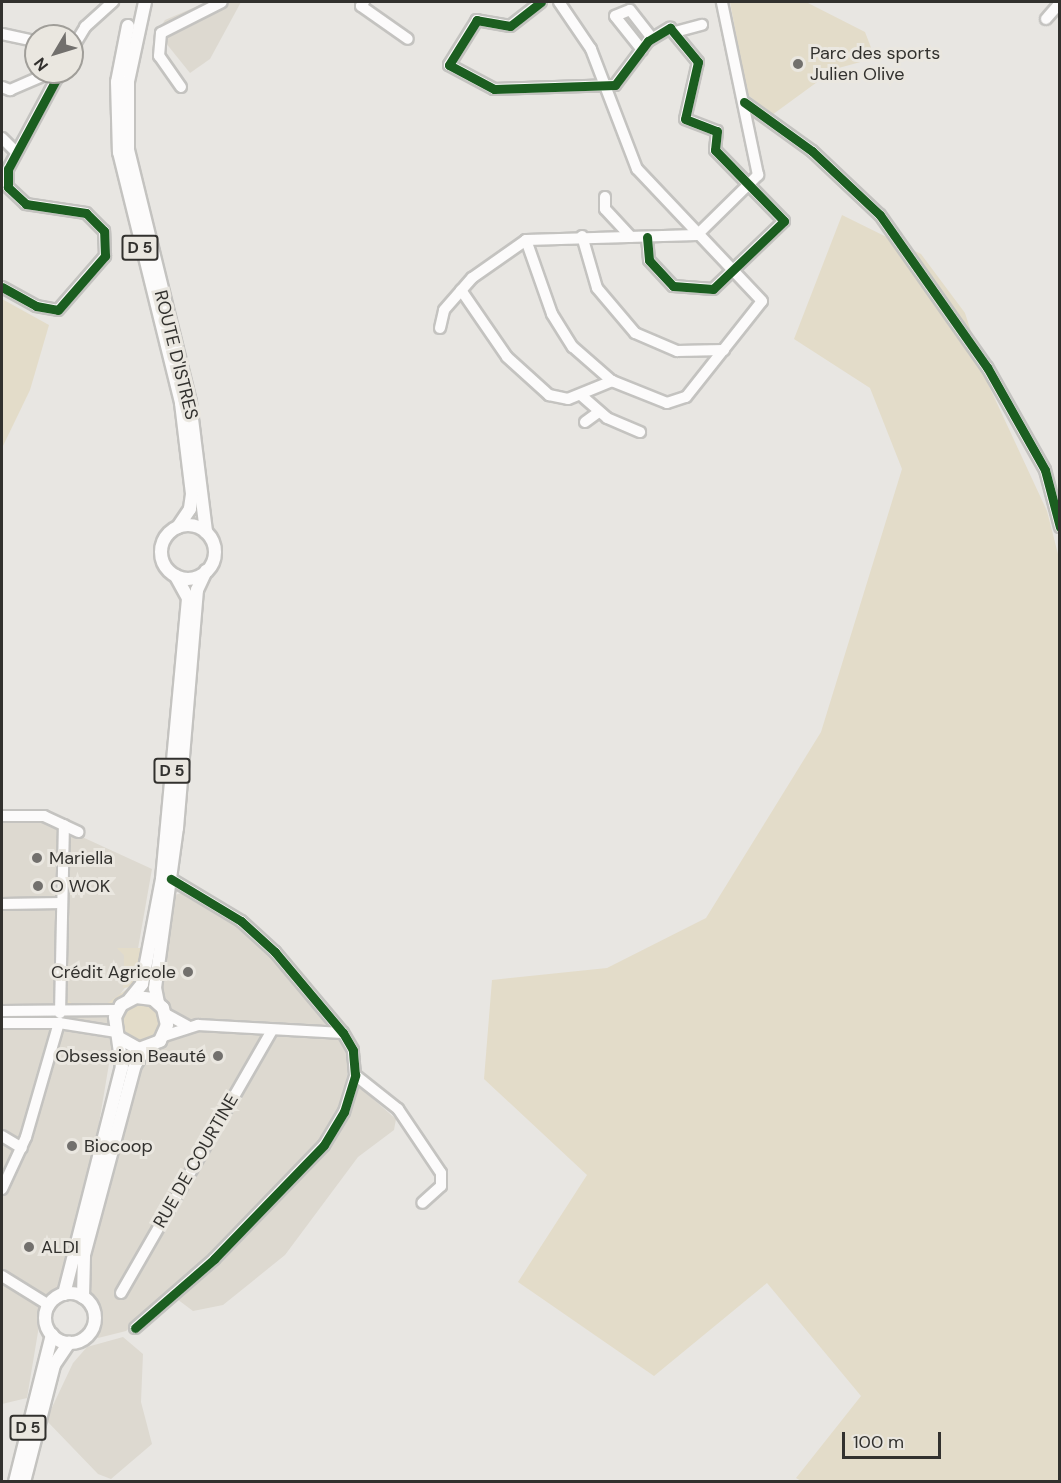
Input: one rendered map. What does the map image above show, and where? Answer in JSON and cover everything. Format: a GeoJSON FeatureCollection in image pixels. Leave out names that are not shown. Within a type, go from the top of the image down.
{"type":"FeatureCollection","features":[{"type":"Feature","properties":{"kind":"main road","name":"ROUTE D'ISTRES"},"geometry":{"type":"LineString","coordinates":[[136,2],[123,48],[116,115],[124,185],[182,404],[189,452],[190,509],[178,527]]}},
{"type":"Feature","properties":{"kind":"main road","name":"ROUTE D'ISTRES"},"geometry":{"type":"LineString","coordinates":[[145,2],[129,70],[128,150],[190,403],[206,532]]}},
{"type":"Feature","properties":{"kind":"main road"},"geometry":{"type":"LineString","coordinates":[[178,527],[206,532],[214,556],[206,571],[176,576],[165,566],[161,549],[178,527]]}},
{"type":"Feature","properties":{"kind":"main road","name":"D 5"},"geometry":{"type":"LineString","coordinates":[[158,1003],[155,988],[171,879],[197,590],[206,571]]}},
{"type":"Feature","properties":{"kind":"main road","name":"D 5"},"geometry":{"type":"LineString","coordinates":[[130,999],[142,984],[162,879],[188,598],[176,576]]}},
{"type":"Feature","properties":{"kind":"main road"},"geometry":{"type":"LineString","coordinates":[[130,999],[158,1003],[166,1014],[164,1036],[146,1048],[135,1065],[84,1255],[83,1297],[94,1312],[94,1325],[82,1340],[69,1343],[52,1335],[45,1317],[49,1305],[64,1294],[122,1067],[118,1010],[130,999]]}},
{"type":"Feature","properties":{"kind":"main road"},"geometry":{"type":"LineString","coordinates":[[118,1035],[132,1047],[146,1048]]}},
{"type":"Feature","properties":{"kind":"main road"},"geometry":{"type":"LineString","coordinates":[[64,1294],[83,1297]]}},
{"type":"Feature","properties":{"kind":"main road","name":"D 5"},"geometry":{"type":"LineString","coordinates":[[15,1482],[52,1335]]}},
{"type":"Feature","properties":{"kind":"main road","name":"D 5"},"geometry":{"type":"LineString","coordinates":[[24,1482],[54,1365],[69,1343]]}},
{"type":"Feature","properties":{"kind":"street"},"geometry":{"type":"LineString","coordinates":[[84,33],[113,2]]}},
{"type":"Feature","properties":{"kind":"street"},"geometry":{"type":"LineString","coordinates":[[181,87],[159,56],[161,33],[222,2]]}},
{"type":"Feature","properties":{"kind":"street"},"geometry":{"type":"LineString","coordinates":[[364,2],[361,6],[408,39]]}},
{"type":"Feature","properties":{"kind":"street"},"geometry":{"type":"LineString","coordinates":[[542,2],[510,26],[477,20],[449,65],[494,89],[603,86],[620,80],[652,38],[673,30],[702,25]]}},
{"type":"Feature","properties":{"kind":"street"},"geometry":{"type":"LineString","coordinates":[[526,240],[552,314],[573,347],[612,381],[652,400],[678,402],[724,350],[762,301],[697,235],[637,169],[603,86],[591,49],[559,2]]}},
{"type":"Feature","properties":{"kind":"street"},"geometry":{"type":"LineString","coordinates":[[440,328],[444,310],[461,290],[485,266],[526,240],[582,236],[697,235],[758,175],[722,2]]}},
{"type":"Feature","properties":{"kind":"street"},"geometry":{"type":"LineString","coordinates":[[728,2],[730,38]]}},
{"type":"Feature","properties":{"kind":"street"},"geometry":{"type":"LineString","coordinates":[[1046,19],[1059,3]]}},
{"type":"Feature","properties":{"kind":"street"},"geometry":{"type":"LineString","coordinates":[[642,50],[615,16],[630,10],[652,38]]}},
{"type":"Feature","properties":{"kind":"street"},"geometry":{"type":"LineString","coordinates":[[647,237],[649,260],[681,290],[713,289],[784,220],[715,150],[717,131],[685,119],[698,62],[673,30]]}},
{"type":"Feature","properties":{"kind":"street"},"geometry":{"type":"LineString","coordinates":[[2,34],[24,39]]}},
{"type":"Feature","properties":{"kind":"street"},"geometry":{"type":"LineString","coordinates":[[2,87],[10,90],[24,84]]}},
{"type":"Feature","properties":{"kind":"street"},"geometry":{"type":"LineString","coordinates":[[2,287],[36,306],[58,310],[99,268],[107,248],[104,231],[86,213],[26,204],[11,194],[4,175],[53,84]]}},
{"type":"Feature","properties":{"kind":"street"},"geometry":{"type":"LineString","coordinates":[[744,102],[812,151],[880,215],[972,341],[1041,463],[1059,527]]}},
{"type":"Feature","properties":{"kind":"street"},"geometry":{"type":"LineString","coordinates":[[2,138],[16,152]]}},
{"type":"Feature","properties":{"kind":"street"},"geometry":{"type":"LineString","coordinates":[[605,197],[605,208],[631,237]]}},
{"type":"Feature","properties":{"kind":"street"},"geometry":{"type":"LineString","coordinates":[[582,236],[597,288],[635,333],[677,351],[724,350]]}},
{"type":"Feature","properties":{"kind":"street"},"geometry":{"type":"LineString","coordinates":[[461,290],[507,357],[535,385],[559,399],[582,396],[612,381]]}},
{"type":"Feature","properties":{"kind":"street"},"geometry":{"type":"LineString","coordinates":[[582,396],[598,412],[640,432]]}},
{"type":"Feature","properties":{"kind":"street"},"geometry":{"type":"LineString","coordinates":[[585,422],[598,412]]}},
{"type":"Feature","properties":{"kind":"street"},"geometry":{"type":"LineString","coordinates":[[2,816],[44,816],[79,832]]}},
{"type":"Feature","properties":{"kind":"street"},"geometry":{"type":"LineString","coordinates":[[2,1189],[22,1148],[59,1018],[64,825]]}},
{"type":"Feature","properties":{"kind":"street"},"geometry":{"type":"LineString","coordinates":[[135,1328],[214,1259],[324,1145],[344,1112],[355,1075],[353,1050],[343,1033],[250,929],[171,879]]}},
{"type":"Feature","properties":{"kind":"street"},"geometry":{"type":"LineString","coordinates":[[2,904],[62,903]]}},
{"type":"Feature","properties":{"kind":"street"},"geometry":{"type":"LineString","coordinates":[[2,1023],[118,1010]]}},
{"type":"Feature","properties":{"kind":"street"},"geometry":{"type":"LineString","coordinates":[[2,1011],[59,1018],[118,1035]]}},
{"type":"Feature","properties":{"kind":"street"},"geometry":{"type":"LineString","coordinates":[[166,1014],[188,1026]]}},
{"type":"Feature","properties":{"kind":"street"},"geometry":{"type":"LineString","coordinates":[[164,1036],[188,1026],[343,1033]]}},
{"type":"Feature","properties":{"kind":"street","name":"RUE DE COURTINE"},"geometry":{"type":"LineString","coordinates":[[121,1293],[272,1030]]}},
{"type":"Feature","properties":{"kind":"street"},"geometry":{"type":"LineString","coordinates":[[355,1075],[398,1109],[441,1173],[441,1186],[422,1203]]}},
{"type":"Feature","properties":{"kind":"street"},"geometry":{"type":"LineString","coordinates":[[2,1136],[22,1148]]}},
{"type":"Feature","properties":{"kind":"street"},"geometry":{"type":"LineString","coordinates":[[2,1276],[49,1305]]}},
{"type":"Feature","properties":{"kind":"shaded area"},"geometry":{"type":"Polygon","coordinates":[[[207,2],[241,2],[210,59],[190,73],[157,32],[165,20],[207,2]]]}},
{"type":"Feature","properties":{"kind":"shaded area","name":"Parc des sports Julien Olive"},"geometry":{"type":"Polygon","coordinates":[[[730,2],[806,2],[865,32],[875,58],[835,69],[772,115],[747,94],[730,2]]]}},
{"type":"Feature","properties":{"kind":"shaded area"},"geometry":{"type":"Polygon","coordinates":[[[842,215],[921,254],[965,313],[988,384],[1047,511],[1059,558],[1059,1481],[801,1481],[796,1478],[861,1396],[767,1283],[654,1376],[518,1282],[587,1175],[484,1079],[492,980],[607,968],[706,918],[821,732],[902,469],[870,388],[794,339],[842,215]]]}},
{"type":"Feature","properties":{"kind":"shaded area"},"geometry":{"type":"Polygon","coordinates":[[[2,299],[49,325],[30,390],[2,448],[2,299]]]}},
{"type":"Feature","properties":{"kind":"shaded area"},"geometry":{"type":"Polygon","coordinates":[[[2,819],[43,819],[152,869],[133,977],[121,993],[98,1129],[59,1286],[44,1296],[27,1398],[2,1404],[2,819]]]}},
{"type":"Feature","properties":{"kind":"shaded area"},"geometry":{"type":"Polygon","coordinates":[[[188,891],[240,922],[313,996],[350,1052],[345,1091],[333,1123],[313,1151],[191,1275],[126,1331],[98,1338],[89,1290],[90,1251],[140,1071],[173,1030],[159,987],[175,895],[188,891]]]}},
{"type":"Feature","properties":{"kind":"shaded area"},"geometry":{"type":"Polygon","coordinates":[[[117,948],[144,948],[132,989],[101,1012],[69,1009],[66,998],[75,1006],[102,1007],[130,987],[123,988],[124,955],[117,948]]]}},
{"type":"Feature","properties":{"kind":"shaded area"},"geometry":{"type":"Polygon","coordinates":[[[140,1002],[155,1008],[161,1023],[155,1038],[140,1044],[125,1038],[119,1023],[125,1008],[140,1002]]]}},
{"type":"Feature","properties":{"kind":"shaded area"},"geometry":{"type":"Polygon","coordinates":[[[358,1086],[396,1119],[394,1130],[358,1157],[285,1255],[223,1305],[193,1311],[177,1299],[332,1144],[358,1086]]]}},
{"type":"Feature","properties":{"kind":"shaded area"},"geometry":{"type":"Polygon","coordinates":[[[123,1337],[143,1354],[141,1402],[152,1444],[111,1479],[98,1474],[46,1420],[73,1363],[87,1347],[123,1337]]]}},
{"type":"Feature","properties":{"kind":"cycle path"},"geometry":{"type":"LineString","coordinates":[[541,2],[510,26],[477,20],[449,65],[494,89],[615,85],[648,41],[670,28],[698,62],[685,119],[717,131],[715,150],[784,221],[713,289],[673,286],[649,260],[647,237]]}},
{"type":"Feature","properties":{"kind":"cycle path"},"geometry":{"type":"LineString","coordinates":[[2,287],[36,306],[58,310],[105,256],[104,231],[86,213],[26,204],[8,187],[8,169],[54,84]]}},
{"type":"Feature","properties":{"kind":"cycle path"},"geometry":{"type":"LineString","coordinates":[[744,102],[812,151],[880,215],[987,367],[1045,470],[1060,527]]}},
{"type":"Feature","properties":{"kind":"cycle path"},"geometry":{"type":"LineString","coordinates":[[135,1328],[214,1259],[324,1145],[344,1112],[355,1075],[353,1050],[343,1033],[275,952],[241,921],[171,879]]}},
{"type":"Feature","properties":{"kind":"place","name":"Parc des sports Julien Olive"},"geometry":{"type":"Point","coordinates":[798,64]}},
{"type":"Feature","properties":{"kind":"place","name":"Mariella"},"geometry":{"type":"Point","coordinates":[37,858]}},
{"type":"Feature","properties":{"kind":"place","name":"O WOK"},"geometry":{"type":"Point","coordinates":[38,886]}},
{"type":"Feature","properties":{"kind":"place","name":"Crédit Agricole"},"geometry":{"type":"Point","coordinates":[188,972]}},
{"type":"Feature","properties":{"kind":"place","name":"Obsession Beauté"},"geometry":{"type":"Point","coordinates":[218,1056]}},
{"type":"Feature","properties":{"kind":"place","name":"Biocoop"},"geometry":{"type":"Point","coordinates":[72,1146]}},
{"type":"Feature","properties":{"kind":"place","name":"ALDI"},"geometry":{"type":"Point","coordinates":[29,1247]}}]}
